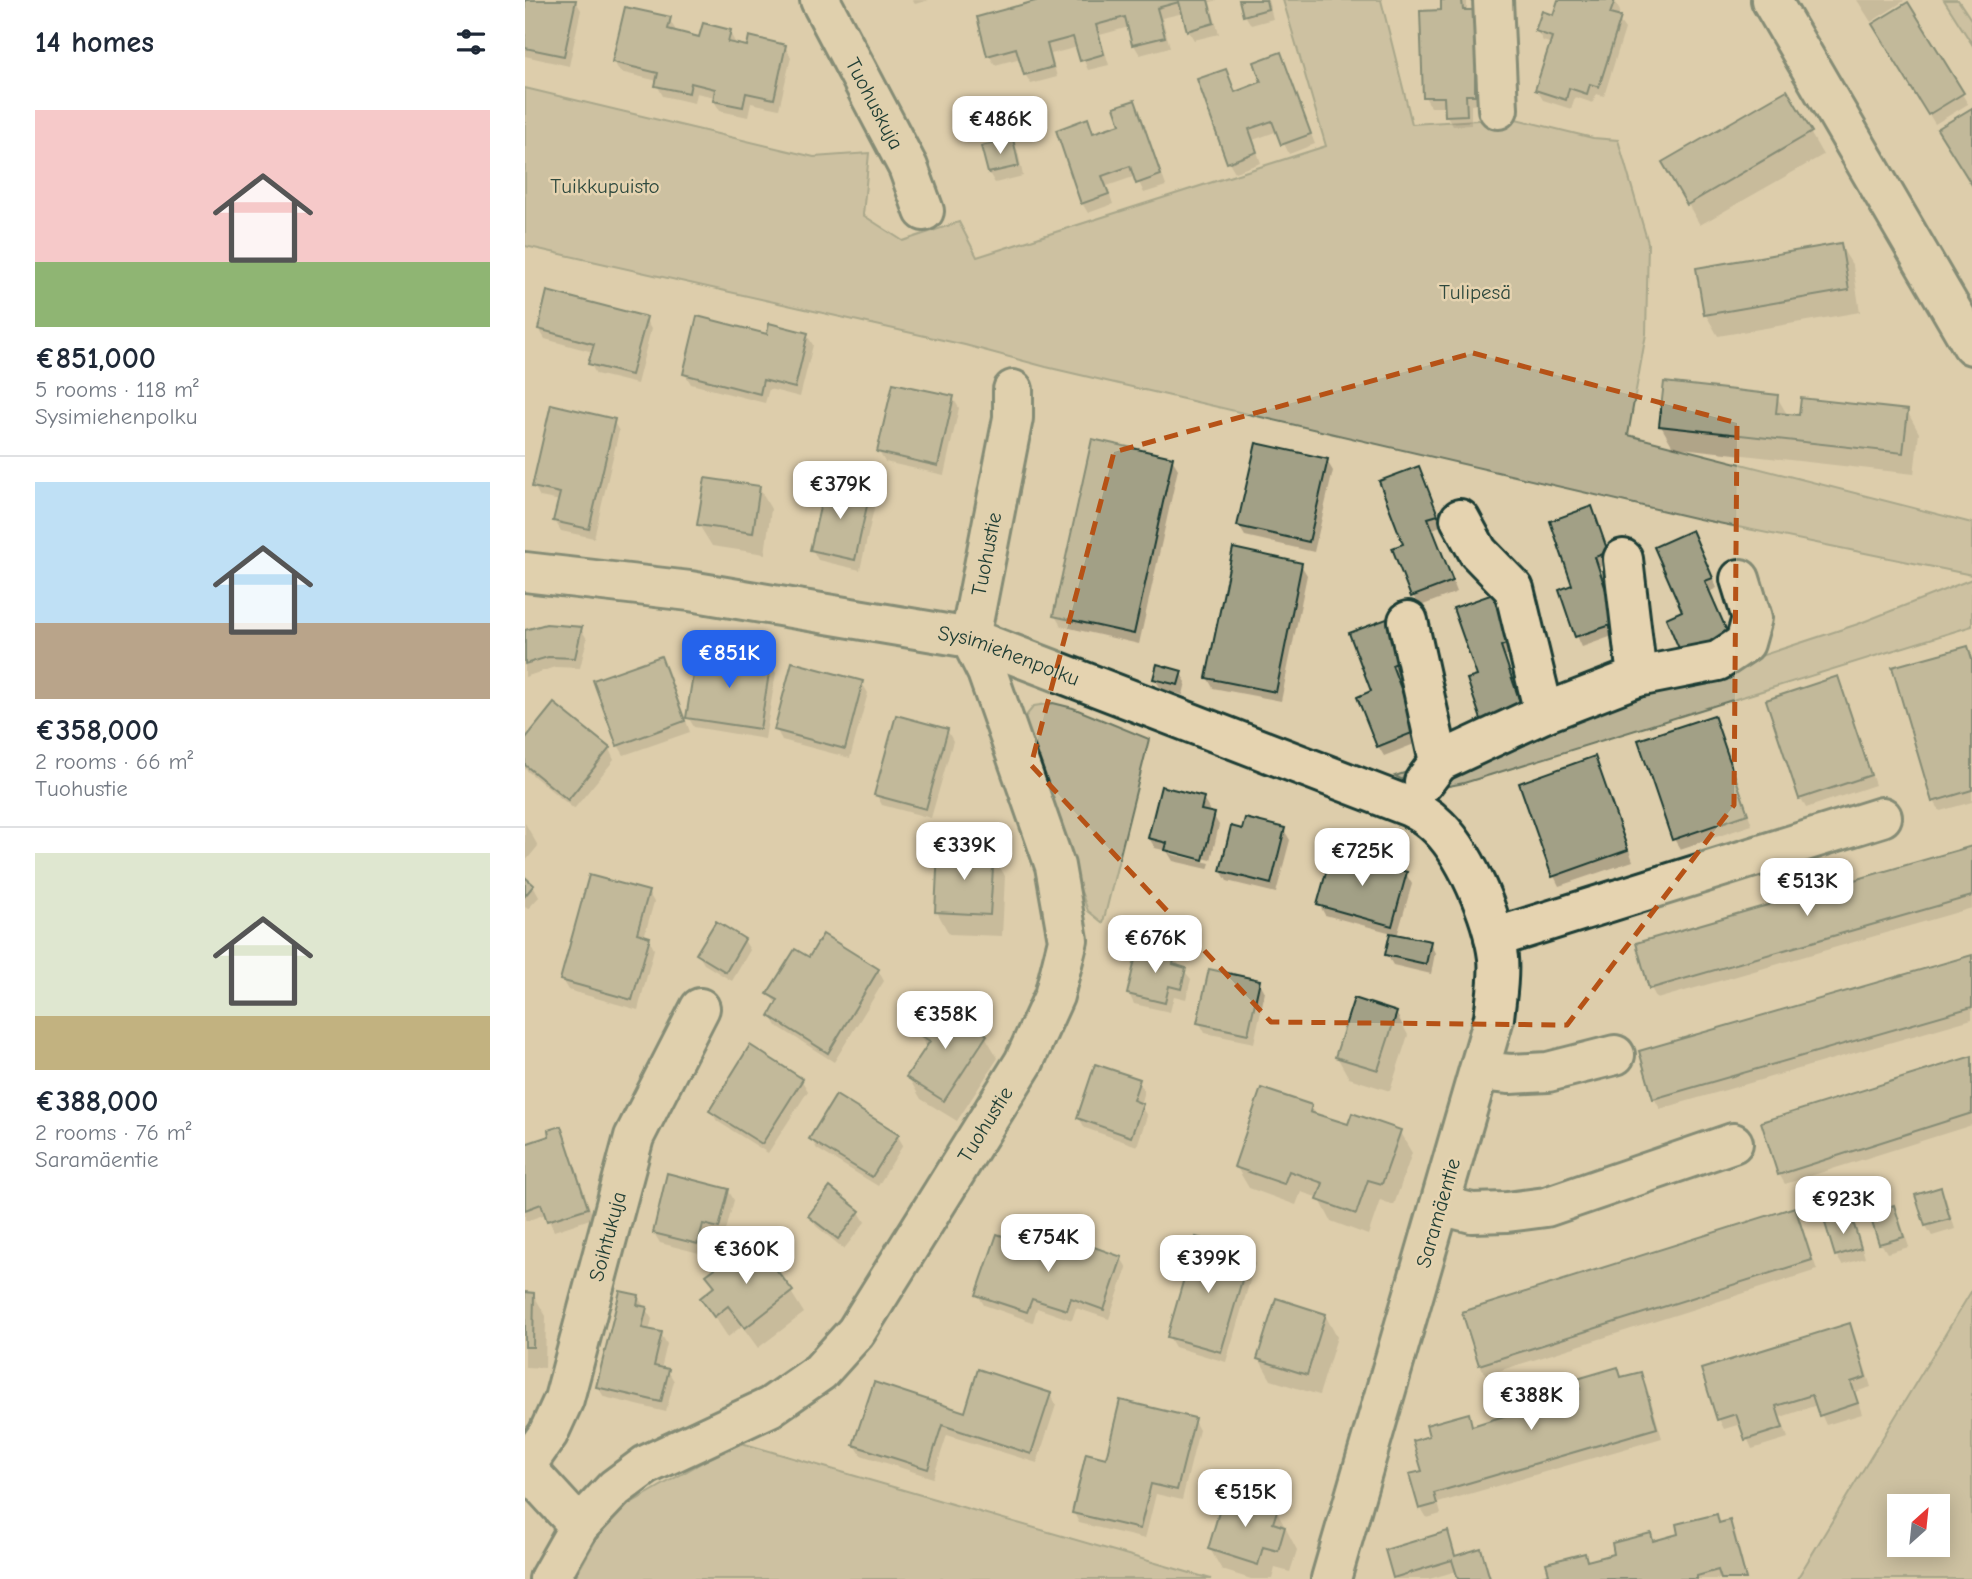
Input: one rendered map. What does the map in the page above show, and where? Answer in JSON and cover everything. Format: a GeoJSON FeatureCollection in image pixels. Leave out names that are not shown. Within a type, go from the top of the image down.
{"type":"FeatureCollection","features":[{"type":"Feature","properties":{"kind":"street","name":"Tuohuskuja"},"geometry":{"type":"LineString","coordinates":[[820,0],[908,167],[923,211]]}},
{"type":"Feature","properties":{"kind":"street"},"geometry":{"type":"LineString","coordinates":[[1493,0],[1498,109]]}},
{"type":"Feature","properties":{"kind":"street"},"geometry":{"type":"LineString","coordinates":[[1771,0],[1972,345]]}},
{"type":"Feature","properties":{"kind":"street","name":"Tuohustie"},"geometry":{"type":"LineString","coordinates":[[549,1579],[579,1526],[615,1488],[646,1465],[770,1408],[820,1373],[856,1332],[1024,1062],[1054,996],[1068,940],[1055,866],[987,672],[970,638],[1013,418],[1013,390]]}},
{"type":"Feature","properties":{"kind":"street"},"geometry":{"type":"LineString","coordinates":[[1460,519],[1478,552],[1514,589],[1544,713]]}},
{"type":"Feature","properties":{"kind":"street"},"geometry":{"type":"LineString","coordinates":[[1623,559],[1637,677]]}},
{"type":"Feature","properties":{"kind":"street","name":"Sysimiehenpolku"},"geometry":{"type":"LineString","coordinates":[[525,572],[690,591],[970,638],[1410,807],[1433,822],[1457,848]]}},
{"type":"Feature","properties":{"kind":"street"},"geometry":{"type":"LineString","coordinates":[[1410,807],[1439,762],[1544,713],[1637,677],[1718,661],[1745,643],[1752,618],[1740,579]]}},
{"type":"Feature","properties":{"kind":"street"},"geometry":{"type":"LineString","coordinates":[[1408,621],[1439,762]]}},
{"type":"Feature","properties":{"kind":"street"},"geometry":{"type":"LineString","coordinates":[[1494,937],[1882,817]]}},
{"type":"Feature","properties":{"kind":"street","name":"Saramäentie"},"geometry":{"type":"LineString","coordinates":[[1331,1579],[1494,1018],[1499,981],[1494,937],[1480,897],[1457,848]]}},
{"type":"Feature","properties":{"kind":"street","name":"Soihtukuja"},"geometry":{"type":"LineString","coordinates":[[525,1467],[548,1434],[564,1399],[634,1138],[700,1008]]}},
{"type":"Feature","properties":{"kind":"street"},"geometry":{"type":"LineString","coordinates":[[1479,1071],[1510,1074],[1548,1072],[1615,1055]]}},
{"type":"Feature","properties":{"kind":"street"},"geometry":{"type":"LineString","coordinates":[[1440,1205],[1472,1213],[1546,1207],[1733,1143]]}},
{"type":"Feature","properties":{"kind":"street"},"geometry":{"type":"LineString","coordinates":[[525,1467],[579,1526]]}},
{"type":"Feature","properties":{"kind":"highlighted area"},"geometry":{"type":"Polygon","coordinates":[[[1473,353],[1737,423],[1734,805],[1567,1025],[1271,1022],[1031,765],[1114,452],[1473,353]]]}},
{"type":"Feature","properties":{"kind":"green space","name":"Tulipesä"},"geometry":{"type":"Polygon","coordinates":[[[1283,0],[1381,0],[1412,124],[1512,118],[1593,138],[1618,140],[1648,243],[1646,334],[1628,435],[1972,523],[1972,575],[1699,519],[1046,367],[965,345],[525,246],[525,88],[814,157],[869,153],[863,215],[903,241],[959,222],[977,257],[1326,146],[1283,0]]]}},
{"type":"Feature","properties":{"kind":"green space"},"geometry":{"type":"Polygon","coordinates":[[[1944,0],[1958,0],[1972,21],[1972,44],[1944,0]]]}},
{"type":"Feature","properties":{"kind":"green space"},"geometry":{"type":"Polygon","coordinates":[[[1972,579],[1972,626],[1464,783],[1424,791],[1395,776],[1858,624],[1972,579]]]}},
{"type":"Feature","properties":{"kind":"green space"},"geometry":{"type":"Polygon","coordinates":[[[1053,703],[1073,708],[1149,739],[1103,923],[1088,911],[1021,722],[1034,706],[1053,703]]]}},
{"type":"Feature","properties":{"kind":"green space"},"geometry":{"type":"Polygon","coordinates":[[[1972,1290],[1972,1579],[1797,1579],[1972,1290]]]}},
{"type":"Feature","properties":{"kind":"green space"},"geometry":{"type":"Polygon","coordinates":[[[738,1442],[1211,1579],[574,1579],[610,1515],[738,1442]]]}},
{"type":"Feature","properties":{"kind":"building"},"geometry":{"type":"Polygon","coordinates":[[[525,0],[576,0],[564,56],[525,48],[525,0]]]}},
{"type":"Feature","properties":{"kind":"building"},"geometry":{"type":"Polygon","coordinates":[[[1039,0],[1208,0],[1214,23],[1187,31],[1179,2],[1157,8],[1165,37],[1132,45],[1125,17],[1096,25],[1104,54],[1080,61],[1073,37],[1047,44],[1053,67],[1024,75],[1016,48],[987,56],[977,17],[1039,0]]]}},
{"type":"Feature","properties":{"kind":"building"},"geometry":{"type":"Polygon","coordinates":[[[1239,0],[1266,0],[1268,9],[1243,16],[1239,0]]]}},
{"type":"Feature","properties":{"kind":"building"},"geometry":{"type":"Polygon","coordinates":[[[1441,0],[1462,0],[1463,10],[1474,10],[1474,28],[1489,27],[1491,74],[1475,74],[1475,95],[1466,95],[1467,115],[1445,116],[1444,97],[1423,97],[1420,11],[1441,10],[1441,0]]]}},
{"type":"Feature","properties":{"kind":"building"},"geometry":{"type":"Polygon","coordinates":[[[1558,0],[1615,0],[1610,14],[1621,17],[1599,87],[1590,84],[1587,94],[1569,88],[1566,100],[1535,90],[1552,37],[1535,31],[1542,11],[1553,15],[1558,0]]]}},
{"type":"Feature","properties":{"kind":"building"},"geometry":{"type":"Polygon","coordinates":[[[1908,2],[1964,93],[1928,115],[1872,24],[1908,2]]]}},
{"type":"Feature","properties":{"kind":"building"},"geometry":{"type":"Polygon","coordinates":[[[625,7],[671,17],[668,29],[699,37],[703,23],[731,30],[728,42],[747,46],[749,36],[786,45],[774,99],[746,93],[743,107],[713,101],[715,89],[691,83],[689,93],[655,86],[658,73],[612,62],[625,7]]]}},
{"type":"Feature","properties":{"kind":"building"},"geometry":{"type":"Polygon","coordinates":[[[1281,52],[1311,134],[1281,145],[1272,121],[1249,129],[1257,152],[1227,163],[1197,79],[1226,69],[1235,92],[1261,82],[1254,62],[1281,52]]]}},
{"type":"Feature","properties":{"kind":"building"},"geometry":{"type":"Polygon","coordinates":[[[1787,90],[1812,132],[1687,205],[1662,162],[1787,90]]]}},
{"type":"Feature","properties":{"kind":"building"},"geometry":{"type":"Polygon","coordinates":[[[1135,100],[1161,175],[1136,184],[1130,166],[1102,176],[1109,194],[1081,204],[1056,130],[1088,118],[1093,133],[1120,124],[1114,107],[1135,100]]]}},
{"type":"Feature","properties":{"kind":"building"},"geometry":{"type":"Polygon","coordinates":[[[1972,108],[1972,185],[1937,129],[1972,108]]]}},
{"type":"Feature","properties":{"kind":"building"},"geometry":{"type":"Polygon","coordinates":[[[1013,139],[1019,166],[988,173],[981,146],[1013,139]]]}},
{"type":"Feature","properties":{"kind":"building"},"geometry":{"type":"Polygon","coordinates":[[[1841,243],[1849,290],[1704,315],[1696,268],[1841,243]]]}},
{"type":"Feature","properties":{"kind":"building"},"geometry":{"type":"Polygon","coordinates":[[[547,291],[647,317],[631,375],[588,364],[594,344],[538,329],[547,291]]]}},
{"type":"Feature","properties":{"kind":"building"},"geometry":{"type":"Polygon","coordinates":[[[697,316],[767,334],[769,323],[808,333],[795,388],[763,380],[760,394],[683,374],[697,316]]]}},
{"type":"Feature","properties":{"kind":"building"},"geometry":{"type":"Polygon","coordinates":[[[1664,382],[1778,395],[1776,413],[1799,415],[1801,398],[1908,410],[1903,453],[1659,426],[1664,382]]]}},
{"type":"Feature","properties":{"kind":"building"},"geometry":{"type":"Polygon","coordinates":[[[893,383],[954,396],[938,466],[877,452],[893,383]]]}},
{"type":"Feature","properties":{"kind":"building"},"geometry":{"type":"Polygon","coordinates":[[[551,404],[615,419],[589,529],[553,521],[560,493],[532,487],[551,404]]]}},
{"type":"Feature","properties":{"kind":"building"},"geometry":{"type":"Polygon","coordinates":[[[1092,439],[1173,457],[1134,634],[1053,616],[1092,439]]]}},
{"type":"Feature","properties":{"kind":"building"},"geometry":{"type":"Polygon","coordinates":[[[1256,443],[1328,459],[1309,542],[1237,526],[1256,443]]]}},
{"type":"Feature","properties":{"kind":"building"},"geometry":{"type":"Polygon","coordinates":[[[1419,466],[1438,515],[1428,518],[1453,581],[1411,597],[1392,548],[1403,544],[1379,481],[1419,466]]]}},
{"type":"Feature","properties":{"kind":"building"},"geometry":{"type":"Polygon","coordinates":[[[705,478],[760,486],[753,533],[697,525],[705,478]]]}},
{"type":"Feature","properties":{"kind":"building"},"geometry":{"type":"Polygon","coordinates":[[[826,482],[870,492],[855,560],[810,550],[826,482]]]}},
{"type":"Feature","properties":{"kind":"building"},"geometry":{"type":"Polygon","coordinates":[[[1592,506],[1608,552],[1595,557],[1617,623],[1575,637],[1559,590],[1572,585],[1550,521],[1592,506]]]}},
{"type":"Feature","properties":{"kind":"building"},"geometry":{"type":"Polygon","coordinates":[[[1692,530],[1713,578],[1705,581],[1730,638],[1683,658],[1666,618],[1682,611],[1654,547],[1692,530]]]}},
{"type":"Feature","properties":{"kind":"building"},"geometry":{"type":"Polygon","coordinates":[[[1233,548],[1302,563],[1276,692],[1206,678],[1233,548]]]}},
{"type":"Feature","properties":{"kind":"building"},"geometry":{"type":"Polygon","coordinates":[[[1493,594],[1509,643],[1501,646],[1524,714],[1484,728],[1467,679],[1477,676],[1453,608],[1493,594]]]}},
{"type":"Feature","properties":{"kind":"building"},"geometry":{"type":"Polygon","coordinates":[[[1392,617],[1408,658],[1392,665],[1417,731],[1377,747],[1357,697],[1371,691],[1349,633],[1392,617]]]}},
{"type":"Feature","properties":{"kind":"building"},"geometry":{"type":"Polygon","coordinates":[[[546,624],[582,627],[575,658],[548,657],[525,664],[525,630],[546,624]]]}},
{"type":"Feature","properties":{"kind":"building"},"geometry":{"type":"Polygon","coordinates":[[[1968,646],[1972,659],[1972,790],[1932,802],[1892,667],[1968,646]]]}},
{"type":"Feature","properties":{"kind":"building"},"geometry":{"type":"Polygon","coordinates":[[[697,650],[771,661],[760,729],[686,718],[697,650]]]}},
{"type":"Feature","properties":{"kind":"building"},"geometry":{"type":"Polygon","coordinates":[[[661,656],[685,721],[617,746],[593,680],[661,656]]]}},
{"type":"Feature","properties":{"kind":"building"},"geometry":{"type":"Polygon","coordinates":[[[792,662],[863,681],[845,749],[774,730],[792,662]]]}},
{"type":"Feature","properties":{"kind":"building"},"geometry":{"type":"Polygon","coordinates":[[[1157,664],[1182,671],[1178,685],[1153,679],[1157,664]]]}},
{"type":"Feature","properties":{"kind":"building"},"geometry":{"type":"Polygon","coordinates":[[[1838,676],[1871,775],[1799,799],[1766,700],[1838,676]]]}},
{"type":"Feature","properties":{"kind":"building"},"geometry":{"type":"Polygon","coordinates":[[[554,703],[610,748],[568,800],[525,765],[525,739],[554,703]]]}},
{"type":"Feature","properties":{"kind":"building"},"geometry":{"type":"Polygon","coordinates":[[[896,715],[948,729],[926,809],[874,795],[896,715]]]}},
{"type":"Feature","properties":{"kind":"building"},"geometry":{"type":"Polygon","coordinates":[[[1714,715],[1748,814],[1672,840],[1638,740],[1714,715]]]}},
{"type":"Feature","properties":{"kind":"building"},"geometry":{"type":"Polygon","coordinates":[[[1595,756],[1628,850],[1552,877],[1519,783],[1595,756]]]}},
{"type":"Feature","properties":{"kind":"building"},"geometry":{"type":"Polygon","coordinates":[[[1161,786],[1204,797],[1201,810],[1215,813],[1203,860],[1165,850],[1167,843],[1148,838],[1161,786]]]}},
{"type":"Feature","properties":{"kind":"building"},"geometry":{"type":"Polygon","coordinates":[[[1245,818],[1285,828],[1271,884],[1220,871],[1231,826],[1242,829],[1245,818]]]}},
{"type":"Feature","properties":{"kind":"building"},"geometry":{"type":"Polygon","coordinates":[[[1972,846],[1972,896],[1649,989],[1636,943],[1972,846]]]}},
{"type":"Feature","properties":{"kind":"building"},"geometry":{"type":"Polygon","coordinates":[[[938,850],[994,853],[990,915],[935,912],[938,850]]]}},
{"type":"Feature","properties":{"kind":"building"},"geometry":{"type":"Polygon","coordinates":[[[1332,851],[1407,872],[1392,926],[1317,905],[1332,851]]]}},
{"type":"Feature","properties":{"kind":"building"},"geometry":{"type":"Polygon","coordinates":[[[589,875],[649,891],[637,933],[650,937],[632,1000],[560,980],[589,875]]]}},
{"type":"Feature","properties":{"kind":"building"},"geometry":{"type":"Polygon","coordinates":[[[525,877],[534,885],[525,896],[525,877]]]}},
{"type":"Feature","properties":{"kind":"building"},"geometry":{"type":"Polygon","coordinates":[[[716,921],[745,939],[726,972],[696,954],[716,921]]]}},
{"type":"Feature","properties":{"kind":"building"},"geometry":{"type":"Polygon","coordinates":[[[1390,933],[1431,941],[1426,964],[1385,955],[1390,933]]]}},
{"type":"Feature","properties":{"kind":"building"},"geometry":{"type":"Polygon","coordinates":[[[823,934],[879,969],[828,1053],[769,1016],[778,1000],[767,994],[795,949],[809,957],[823,934]]]}},
{"type":"Feature","properties":{"kind":"building"},"geometry":{"type":"Polygon","coordinates":[[[1138,947],[1175,956],[1173,964],[1186,968],[1181,989],[1169,986],[1165,1003],[1127,994],[1138,947]]]}},
{"type":"Feature","properties":{"kind":"building"},"geometry":{"type":"Polygon","coordinates":[[[1972,955],[1972,1007],[1653,1099],[1639,1051],[1972,955]]]}},
{"type":"Feature","properties":{"kind":"building"},"geometry":{"type":"Polygon","coordinates":[[[1209,969],[1260,980],[1248,1034],[1197,1023],[1209,969]]]}},
{"type":"Feature","properties":{"kind":"building"},"geometry":{"type":"Polygon","coordinates":[[[1354,998],[1397,1012],[1378,1070],[1335,1057],[1354,998]]]}},
{"type":"Feature","properties":{"kind":"building"},"geometry":{"type":"Polygon","coordinates":[[[936,1003],[987,1035],[944,1101],[906,1077],[930,1041],[916,1033],[936,1003]]]}},
{"type":"Feature","properties":{"kind":"building"},"geometry":{"type":"Polygon","coordinates":[[[750,1045],[803,1079],[762,1144],[709,1111],[750,1045]]]}},
{"type":"Feature","properties":{"kind":"building"},"geometry":{"type":"Polygon","coordinates":[[[1972,1056],[1972,1113],[1778,1175],[1761,1122],[1972,1056]]]}},
{"type":"Feature","properties":{"kind":"building"},"geometry":{"type":"Polygon","coordinates":[[[1095,1064],[1140,1079],[1133,1100],[1143,1104],[1131,1137],[1077,1118],[1095,1064]]]}},
{"type":"Feature","properties":{"kind":"building"},"geometry":{"type":"Polygon","coordinates":[[[1261,1088],[1312,1105],[1310,1112],[1348,1124],[1352,1113],[1401,1130],[1382,1184],[1368,1180],[1356,1214],[1317,1200],[1323,1183],[1289,1171],[1284,1184],[1234,1167],[1261,1088]]]}},
{"type":"Feature","properties":{"kind":"building"},"geometry":{"type":"Polygon","coordinates":[[[836,1095],[899,1134],[872,1177],[809,1139],[836,1095]]]}},
{"type":"Feature","properties":{"kind":"building"},"geometry":{"type":"Polygon","coordinates":[[[561,1126],[588,1208],[547,1221],[541,1204],[525,1210],[525,1144],[549,1136],[548,1130],[561,1126]]]}},
{"type":"Feature","properties":{"kind":"building"},"geometry":{"type":"Polygon","coordinates":[[[667,1173],[729,1189],[719,1228],[703,1224],[698,1244],[653,1233],[667,1173]]]}},
{"type":"Feature","properties":{"kind":"building"},"geometry":{"type":"Polygon","coordinates":[[[830,1187],[860,1211],[838,1239],[808,1216],[830,1187]]]}},
{"type":"Feature","properties":{"kind":"building"},"geometry":{"type":"Polygon","coordinates":[[[1941,1187],[1950,1219],[1925,1226],[1915,1195],[1941,1187]]]}},
{"type":"Feature","properties":{"kind":"building"},"geometry":{"type":"Polygon","coordinates":[[[1894,1205],[1904,1237],[1879,1244],[1869,1213],[1894,1205]]]}},
{"type":"Feature","properties":{"kind":"building"},"geometry":{"type":"Polygon","coordinates":[[[1795,1207],[1812,1260],[1479,1365],[1462,1312],[1795,1207]]]}},
{"type":"Feature","properties":{"kind":"building"},"geometry":{"type":"Polygon","coordinates":[[[1851,1215],[1861,1248],[1835,1256],[1825,1223],[1851,1215]]]}},
{"type":"Feature","properties":{"kind":"building"},"geometry":{"type":"Polygon","coordinates":[[[997,1234],[1039,1249],[1043,1235],[1078,1247],[1080,1242],[1122,1257],[1104,1310],[1071,1298],[1067,1310],[1032,1299],[1027,1312],[976,1295],[997,1234]]]}},
{"type":"Feature","properties":{"kind":"building"},"geometry":{"type":"Polygon","coordinates":[[[1196,1237],[1250,1253],[1221,1352],[1167,1337],[1196,1237]]]}},
{"type":"Feature","properties":{"kind":"building"},"geometry":{"type":"Polygon","coordinates":[[[753,1240],[793,1291],[745,1328],[728,1306],[714,1317],[700,1298],[715,1286],[706,1275],[753,1240]]]}},
{"type":"Feature","properties":{"kind":"building"},"geometry":{"type":"Polygon","coordinates":[[[620,1291],[639,1295],[637,1305],[647,1307],[642,1328],[662,1332],[654,1366],[669,1369],[661,1402],[596,1387],[620,1291]]]}},
{"type":"Feature","properties":{"kind":"building"},"geometry":{"type":"Polygon","coordinates":[[[525,1292],[534,1293],[533,1347],[525,1347],[525,1292]]]}},
{"type":"Feature","properties":{"kind":"building"},"geometry":{"type":"Polygon","coordinates":[[[1276,1298],[1326,1314],[1307,1375],[1257,1359],[1276,1298]]]}},
{"type":"Feature","properties":{"kind":"building"},"geometry":{"type":"Polygon","coordinates":[[[1850,1323],[1866,1377],[1851,1382],[1858,1403],[1819,1416],[1812,1395],[1776,1406],[1783,1428],[1745,1440],[1736,1414],[1717,1420],[1701,1369],[1850,1323]]]}},
{"type":"Feature","properties":{"kind":"building"},"geometry":{"type":"Polygon","coordinates":[[[1618,1367],[1621,1377],[1641,1372],[1657,1428],[1434,1493],[1437,1504],[1419,1509],[1409,1474],[1422,1471],[1413,1441],[1429,1436],[1426,1425],[1469,1413],[1472,1426],[1507,1415],[1503,1402],[1541,1390],[1544,1399],[1580,1389],[1577,1379],[1618,1367]]]}},
{"type":"Feature","properties":{"kind":"building"},"geometry":{"type":"Polygon","coordinates":[[[978,1369],[1051,1393],[1031,1454],[942,1425],[928,1469],[853,1445],[874,1382],[965,1412],[978,1369]]]}},
{"type":"Feature","properties":{"kind":"building"},"geometry":{"type":"Polygon","coordinates":[[[1120,1400],[1195,1418],[1177,1490],[1151,1484],[1140,1529],[1072,1513],[1086,1453],[1106,1458],[1120,1400]]]}},
{"type":"Feature","properties":{"kind":"building"},"geometry":{"type":"Polygon","coordinates":[[[1225,1492],[1278,1508],[1273,1523],[1285,1527],[1278,1551],[1263,1547],[1258,1565],[1208,1549],[1225,1492]]]}},
{"type":"Feature","properties":{"kind":"building"},"geometry":{"type":"Polygon","coordinates":[[[1717,1514],[1719,1523],[1730,1520],[1746,1579],[1721,1579],[1718,1570],[1697,1576],[1697,1579],[1530,1579],[1549,1574],[1546,1563],[1585,1553],[1587,1561],[1614,1554],[1612,1543],[1651,1533],[1653,1541],[1678,1534],[1676,1524],[1717,1514]]]}},
{"type":"Feature","properties":{"kind":"building"},"geometry":{"type":"Polygon","coordinates":[[[1448,1531],[1455,1556],[1481,1548],[1490,1579],[1458,1579],[1452,1560],[1393,1578],[1385,1550],[1448,1531]]]}},
{"type":"Feature","properties":{"kind":"park label","name":"Tuikkupuisto"},"geometry":{"type":"Point","coordinates":[605,186]}}]}
